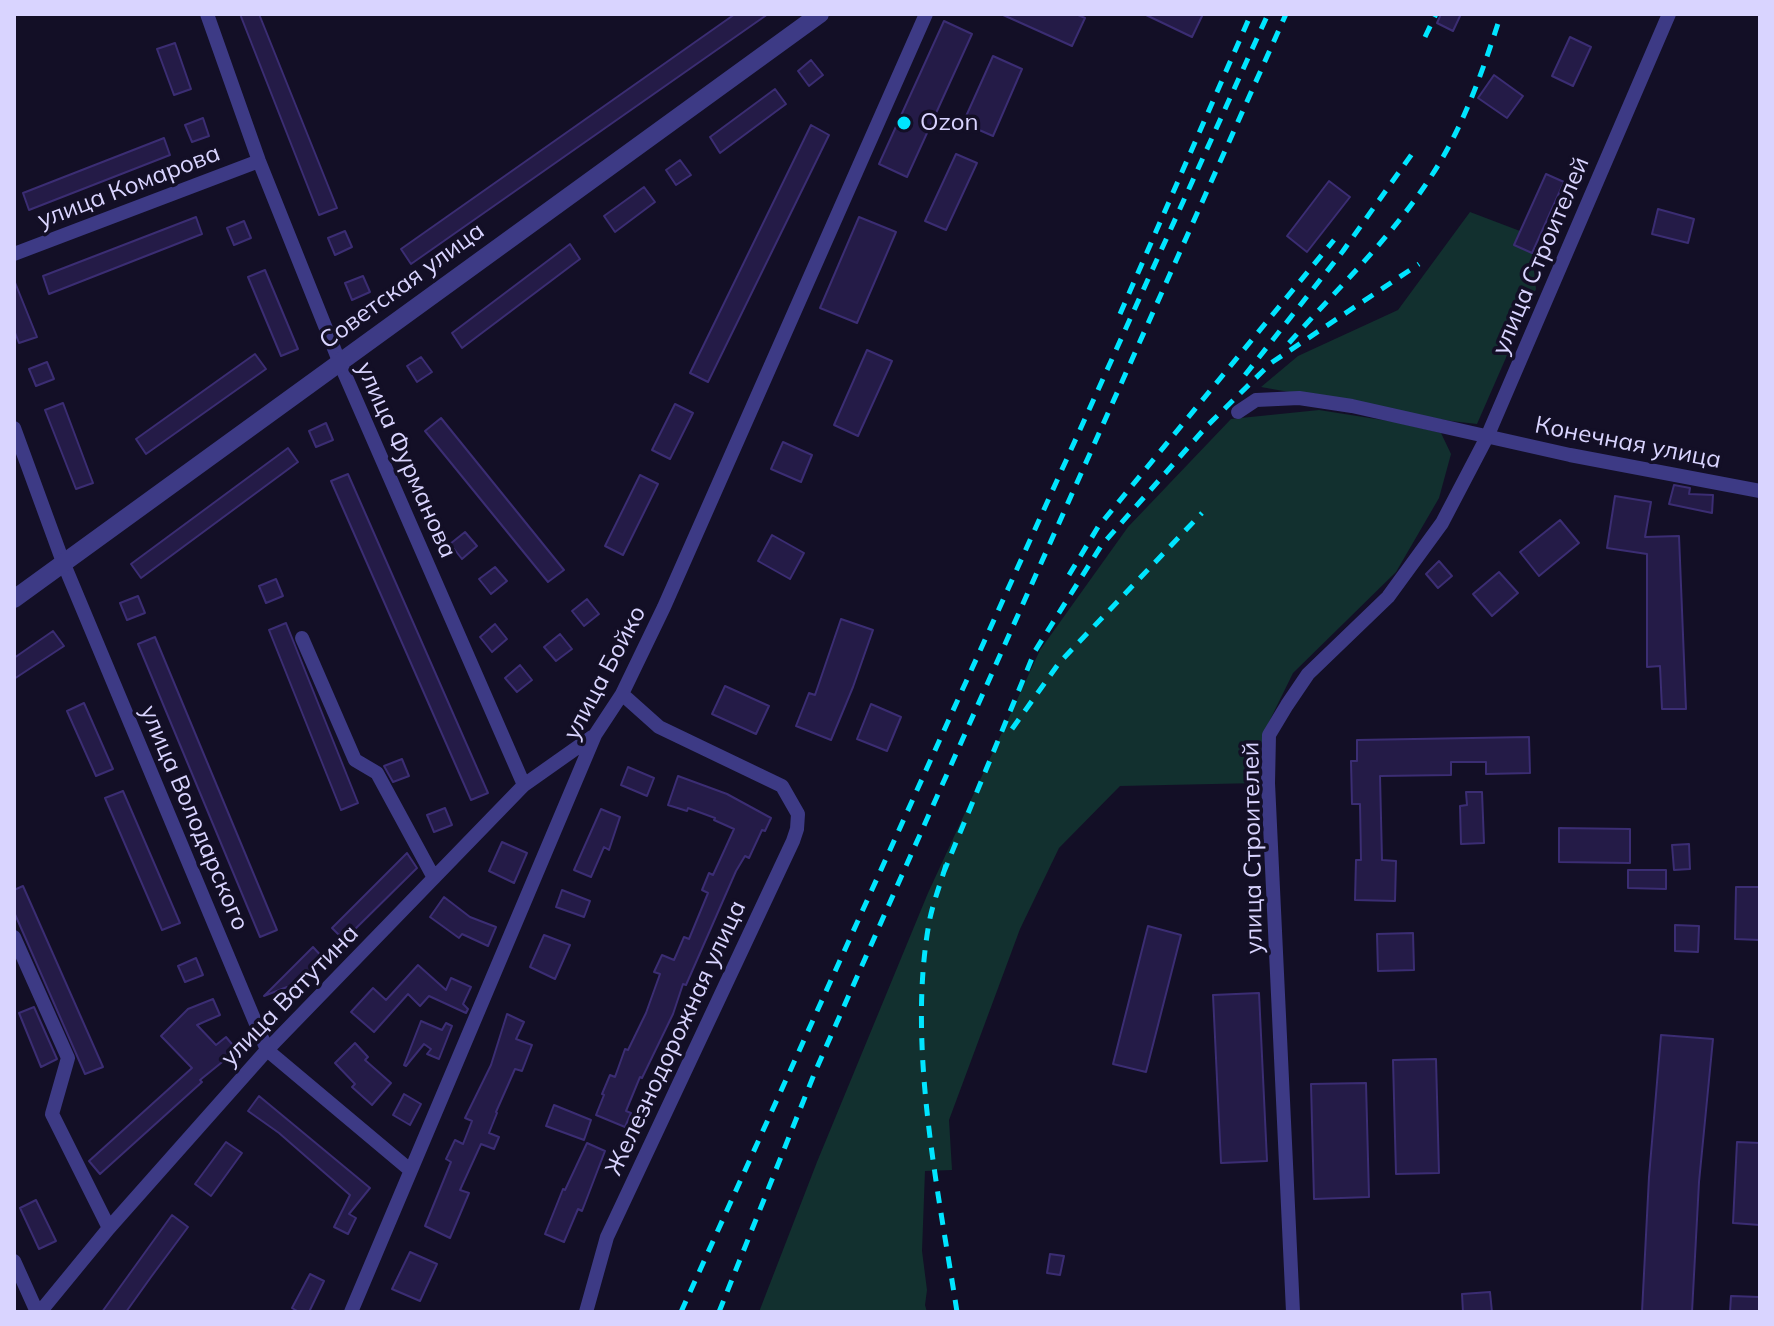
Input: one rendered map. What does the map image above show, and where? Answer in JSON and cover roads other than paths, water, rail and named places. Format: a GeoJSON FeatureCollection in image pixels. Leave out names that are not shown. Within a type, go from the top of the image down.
{"type":"FeatureCollection","features":[{"type":"Feature","properties":{"kind":"street","name":"улица Фурманова"},"geometry":{"type":"LineString","coordinates":[[207,14],[259,161],[339,361],[524,785]]}},
{"type":"Feature","properties":{"kind":"street","name":"Советская улица"},"geometry":{"type":"LineString","coordinates":[[14,599],[820,14]]}},
{"type":"Feature","properties":{"kind":"street","name":"улица Бойко"},"geometry":{"type":"LineString","coordinates":[[351,1312],[595,735],[622,694],[664,607],[926,14]]}},
{"type":"Feature","properties":{"kind":"street","name":"улица Строителей"},"geometry":{"type":"LineString","coordinates":[[1293,1312],[1268,783],[1269,735],[1308,674],[1388,597],[1442,523],[1487,437],[1669,14]]}},
{"type":"Feature","properties":{"kind":"street","name":"улица Комарова"},"geometry":{"type":"LineString","coordinates":[[14,254],[259,161]]}},
{"type":"Feature","properties":{"kind":"street","name":"Конечная улица"},"geometry":{"type":"LineString","coordinates":[[1238,412],[1256,400],[1299,398],[1352,406],[1487,437],[1760,491]]}},
{"type":"Feature","properties":{"kind":"street","name":"улица Володарского"},"geometry":{"type":"LineString","coordinates":[[14,428],[63,562],[267,1050],[410,1170]]}},
{"type":"Feature","properties":{"kind":"street"},"geometry":{"type":"LineString","coordinates":[[302,638],[355,760],[377,773],[434,878]]}},
{"type":"Feature","properties":{"kind":"street","name":"Железнодорожная улица"},"geometry":{"type":"LineString","coordinates":[[586,1312],[607,1237],[797,829],[798,814],[782,786],[659,727],[622,694]]}},
{"type":"Feature","properties":{"kind":"street","name":"улица Ватутина"},"geometry":{"type":"LineString","coordinates":[[38,1312],[267,1050],[524,785],[595,735]]}},
{"type":"Feature","properties":{"kind":"street"},"geometry":{"type":"LineString","coordinates":[[14,937],[68,1058],[52,1114],[109,1228]]}},
{"type":"Feature","properties":{"kind":"street"},"geometry":{"type":"LineString","coordinates":[[14,1261],[38,1312]]}},
{"type":"Feature","properties":{"kind":"railway"},"geometry":{"type":"LineString","coordinates":[[1120,314],[1251,14]]}},
{"type":"Feature","properties":{"kind":"railway"},"geometry":{"type":"LineString","coordinates":[[681,1312],[1268,14]]}},
{"type":"Feature","properties":{"kind":"railway"},"geometry":{"type":"LineString","coordinates":[[719,1312],[815,1072],[1286,14]]}},
{"type":"Feature","properties":{"kind":"railway"},"geometry":{"type":"LineString","coordinates":[[1425,37],[1436,14]]}},
{"type":"Feature","properties":{"kind":"railway"},"geometry":{"type":"LineString","coordinates":[[1289,343],[1379,244],[1428,181],[1461,121],[1501,14]]}},
{"type":"Feature","properties":{"kind":"railway"},"geometry":{"type":"LineString","coordinates":[[1245,375],[1343,251],[1414,151]]}},
{"type":"Feature","properties":{"kind":"railway"},"geometry":{"type":"LineString","coordinates":[[1069,575],[1098,527],[1334,240]]}},
{"type":"Feature","properties":{"kind":"railway"},"geometry":{"type":"LineString","coordinates":[[943,874],[1035,651],[1101,546],[1207,426],[1271,363],[1419,264]]}},
{"type":"Feature","properties":{"kind":"railway"},"geometry":{"type":"LineString","coordinates":[[1012,729],[1059,663],[1202,513]]}},
{"type":"Feature","properties":{"kind":"railway"},"geometry":{"type":"LineString","coordinates":[[946,865],[930,918],[923,965],[921,1014],[927,1115],[957,1312]]}},
{"type":"Feature","properties":{"kind":"place","name":"Ozon"},"geometry":{"type":"Point","coordinates":[904,123]}}]}
